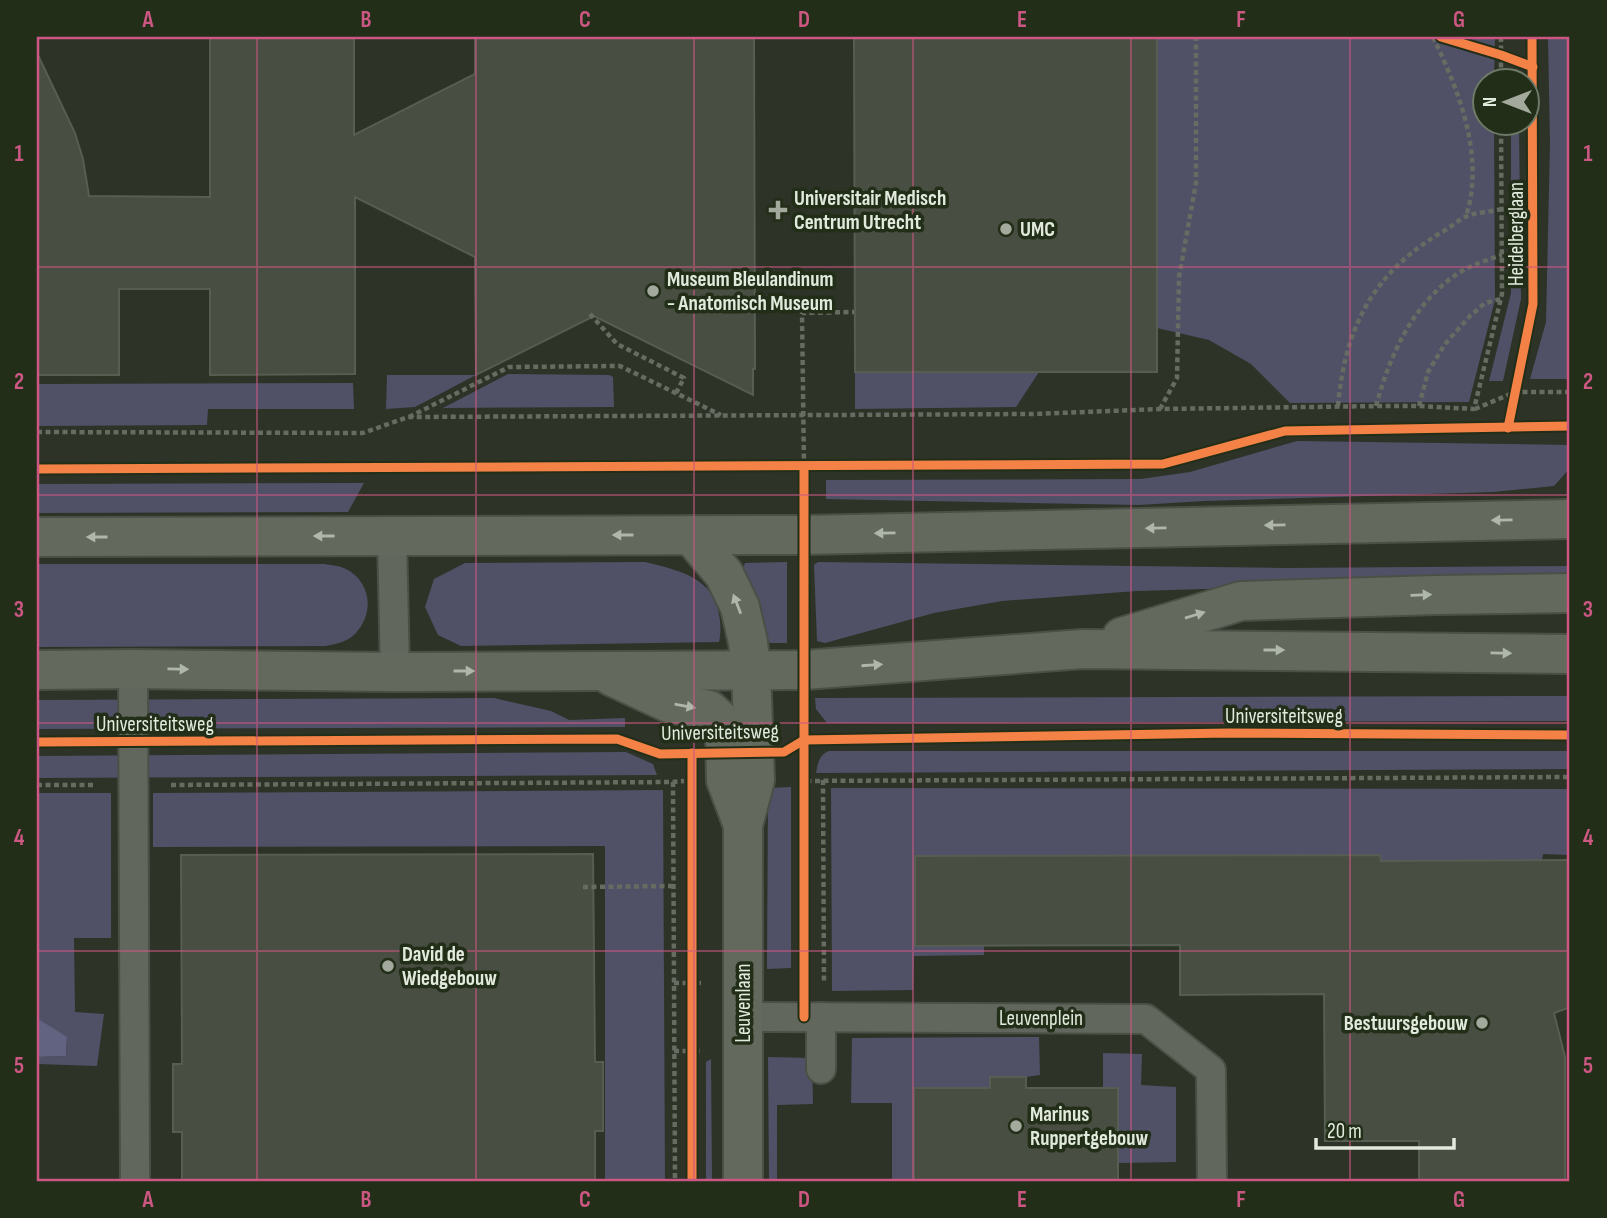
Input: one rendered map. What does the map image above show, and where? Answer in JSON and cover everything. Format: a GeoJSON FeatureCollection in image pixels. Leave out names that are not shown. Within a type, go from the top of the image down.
{"type":"FeatureCollection","features":[{"type":"Feature","properties":{"kind":"street"},"geometry":{"type":"LineString","coordinates":[[37,537],[804,535],[1570,519]]}},
{"type":"Feature","properties":{"kind":"street"},"geometry":{"type":"LineString","coordinates":[[691,535],[724,574],[740,607],[751,670]]}},
{"type":"Feature","properties":{"kind":"street"},"geometry":{"type":"LineString","coordinates":[[1083,649],[1241,601],[1570,593]]}},
{"type":"Feature","properties":{"kind":"street"},"geometry":{"type":"LineString","coordinates":[[37,670],[804,670],[1083,649],[1570,654]]}},
{"type":"Feature","properties":{"kind":"street","name":"Leuvenlaan"},"geometry":{"type":"LineString","coordinates":[[743,1181],[743,825],[740,780],[751,670]]}},
{"type":"Feature","properties":{"kind":"street","name":"Leuvenlaan"},"geometry":{"type":"LineString","coordinates":[[600,671],[669,703],[709,710],[721,721],[740,780]]}},
{"type":"Feature","properties":{"kind":"lane"},"geometry":{"type":"LineString","coordinates":[[392,536],[396,672]]}},
{"type":"Feature","properties":{"kind":"lane"},"geometry":{"type":"LineString","coordinates":[[133,669],[135,1181]]}},
{"type":"Feature","properties":{"kind":"lane","name":"Leuvenplein"},"geometry":{"type":"LineString","coordinates":[[743,1017],[1146,1019],[1211,1070],[1212,1181]]}},
{"type":"Feature","properties":{"kind":"lane"},"geometry":{"type":"LineString","coordinates":[[821,1069],[823,1017]]}},
{"type":"Feature","properties":{"kind":"path"},"geometry":{"type":"LineString","coordinates":[[1160,409],[1177,378],[1179,277],[1196,183],[1196,37]]}},
{"type":"Feature","properties":{"kind":"path"},"geometry":{"type":"LineString","coordinates":[[1433,37],[1465,118],[1472,157],[1471,195],[1466,216]]}},
{"type":"Feature","properties":{"kind":"path"},"geometry":{"type":"LineString","coordinates":[[1501,37],[1501,66]]}},
{"type":"Feature","properties":{"kind":"path"},"geometry":{"type":"LineString","coordinates":[[1489,51],[1512,59]]}},
{"type":"Feature","properties":{"kind":"path"},"geometry":{"type":"LineString","coordinates":[[1474,409],[1501,299],[1502,136]]}},
{"type":"Feature","properties":{"kind":"path"},"geometry":{"type":"LineString","coordinates":[[1338,406],[1340,382],[1350,344],[1362,312],[1378,287],[1424,243],[1466,216],[1502,209]]}},
{"type":"Feature","properties":{"kind":"path"},"geometry":{"type":"LineString","coordinates":[[1376,406],[1401,337],[1434,292],[1458,274],[1502,255]]}},
{"type":"Feature","properties":{"kind":"path"},"geometry":{"type":"LineString","coordinates":[[1419,406],[1428,372],[1451,337],[1485,303],[1501,299]]}},
{"type":"Feature","properties":{"kind":"path"},"geometry":{"type":"LineString","coordinates":[[804,535],[802,313],[854,312]]}},
{"type":"Feature","properties":{"kind":"path"},"geometry":{"type":"LineString","coordinates":[[590,314],[617,344],[684,378],[676,393]]}},
{"type":"Feature","properties":{"kind":"path"},"geometry":{"type":"LineString","coordinates":[[37,432],[363,433],[408,417],[509,367],[620,366],[722,415]]}},
{"type":"Feature","properties":{"kind":"path"},"geometry":{"type":"LineString","coordinates":[[1513,404],[1517,381]]}},
{"type":"Feature","properties":{"kind":"path"},"geometry":{"type":"LineString","coordinates":[[408,417],[1032,414],[1338,406],[1474,409],[1515,393],[1570,392]]}},
{"type":"Feature","properties":{"kind":"path"},"geometry":{"type":"LineString","coordinates":[[790,467],[817,466]]}},
{"type":"Feature","properties":{"kind":"path"},"geometry":{"type":"LineString","coordinates":[[804,767],[804,794]]}},
{"type":"Feature","properties":{"kind":"path"},"geometry":{"type":"LineString","coordinates":[[37,785],[1570,777]]}},
{"type":"Feature","properties":{"kind":"path"},"geometry":{"type":"LineString","coordinates":[[823,780],[823,1017]]}},
{"type":"Feature","properties":{"kind":"path"},"geometry":{"type":"LineString","coordinates":[[673,782],[675,1181]]}},
{"type":"Feature","properties":{"kind":"path"},"geometry":{"type":"LineString","coordinates":[[583,887],[674,886]]}},
{"type":"Feature","properties":{"kind":"path"},"geometry":{"type":"LineString","coordinates":[[692,969],[692,994]]}},
{"type":"Feature","properties":{"kind":"path"},"geometry":{"type":"LineString","coordinates":[[692,1040],[692,1064]]}},
{"type":"Feature","properties":{"kind":"shaded area"},"geometry":{"type":"Polygon","coordinates":[[[1157,37],[1495,37],[1494,66],[1470,66],[1470,136],[1494,136],[1495,300],[1469,402],[1290,403],[1251,364],[1209,340],[1157,328],[1157,37]]]}},
{"type":"Feature","properties":{"kind":"shaded area"},"geometry":{"type":"Polygon","coordinates":[[[1548,37],[1570,37],[1570,379],[1530,379],[1546,322],[1550,143],[1548,37]]]}},
{"type":"Feature","properties":{"kind":"shaded area"},"geometry":{"type":"Polygon","coordinates":[[[1511,136],[1519,136],[1521,299],[1503,381],[1489,381],[1511,293],[1511,136]]]}},
{"type":"Feature","properties":{"kind":"shaded area"},"geometry":{"type":"Polygon","coordinates":[[[855,372],[1039,372],[1016,407],[855,409],[855,372]]]}},
{"type":"Feature","properties":{"kind":"shaded area"},"geometry":{"type":"Polygon","coordinates":[[[508,374],[609,375],[613,377],[614,407],[443,408],[508,374]]]}},
{"type":"Feature","properties":{"kind":"shaded area"},"geometry":{"type":"Polygon","coordinates":[[[387,375],[476,375],[415,407],[386,409],[387,375]]]}},
{"type":"Feature","properties":{"kind":"shaded area"},"geometry":{"type":"Polygon","coordinates":[[[353,383],[354,409],[208,409],[207,425],[37,426],[37,384],[353,383]]]}},
{"type":"Feature","properties":{"kind":"shaded area"},"geometry":{"type":"Polygon","coordinates":[[[1297,441],[1570,445],[1570,468],[1554,486],[1493,492],[1139,505],[826,499],[826,480],[1141,479],[1190,472],[1297,441]]]}},
{"type":"Feature","properties":{"kind":"shaded area"},"geometry":{"type":"Polygon","coordinates":[[[364,483],[348,512],[37,513],[37,484],[364,483]]]}},
{"type":"Feature","properties":{"kind":"shaded area"},"geometry":{"type":"Polygon","coordinates":[[[645,562],[692,577],[710,592],[719,615],[719,642],[461,646],[438,635],[425,607],[434,579],[465,563],[645,562]]]}},
{"type":"Feature","properties":{"kind":"shaded area"},"geometry":{"type":"Polygon","coordinates":[[[787,562],[787,643],[770,643],[759,602],[742,571],[745,563],[787,562]]]}},
{"type":"Feature","properties":{"kind":"shaded area"},"geometry":{"type":"Polygon","coordinates":[[[818,562],[1282,568],[1570,566],[1570,578],[1137,591],[1002,601],[934,613],[825,643],[817,641],[814,565],[818,562]]]}},
{"type":"Feature","properties":{"kind":"shaded area"},"geometry":{"type":"Polygon","coordinates":[[[37,564],[324,564],[344,568],[361,582],[368,608],[366,617],[355,634],[345,641],[325,646],[37,647],[37,564]]]}},
{"type":"Feature","properties":{"kind":"shaded area"},"geometry":{"type":"Polygon","coordinates":[[[1570,696],[1570,721],[827,723],[816,709],[815,698],[1570,696]]]}},
{"type":"Feature","properties":{"kind":"shaded area"},"geometry":{"type":"Polygon","coordinates":[[[494,698],[551,711],[569,720],[625,718],[625,727],[37,729],[37,700],[494,698]]]}},
{"type":"Feature","properties":{"kind":"shaded area"},"geometry":{"type":"Polygon","coordinates":[[[829,751],[1570,751],[1570,769],[816,773],[821,757],[829,751]]]}},
{"type":"Feature","properties":{"kind":"shaded area"},"geometry":{"type":"Polygon","coordinates":[[[626,752],[653,764],[657,775],[37,778],[37,756],[626,752]]]}},
{"type":"Feature","properties":{"kind":"shaded area"},"geometry":{"type":"Polygon","coordinates":[[[791,787],[791,968],[767,969],[768,788],[791,787]]]}},
{"type":"Feature","properties":{"kind":"shaded area"},"geometry":{"type":"Polygon","coordinates":[[[831,788],[1570,789],[1570,855],[1543,854],[1542,860],[1381,861],[1380,855],[916,856],[915,946],[984,946],[984,955],[914,956],[913,990],[832,991],[831,788]]]}},
{"type":"Feature","properties":{"kind":"shaded area"},"geometry":{"type":"Polygon","coordinates":[[[663,790],[665,1181],[605,1181],[605,846],[153,847],[153,793],[663,790]]]}},
{"type":"Feature","properties":{"kind":"shaded area"},"geometry":{"type":"Polygon","coordinates":[[[37,793],[111,793],[111,938],[74,938],[75,1012],[104,1014],[97,1066],[37,1064],[37,1057],[66,1056],[67,1038],[37,1018],[37,793]]]}},
{"type":"Feature","properties":{"kind":"shaded area"},"geometry":{"type":"Polygon","coordinates":[[[37,1018],[67,1037],[66,1056],[37,1057],[37,1018]]]}},
{"type":"Feature","properties":{"kind":"shaded area"},"geometry":{"type":"Polygon","coordinates":[[[1039,1037],[1040,1075],[991,1077],[990,1088],[914,1088],[914,1181],[892,1181],[892,1103],[851,1103],[852,1038],[1039,1037]]]}},
{"type":"Feature","properties":{"kind":"shaded area"},"geometry":{"type":"Polygon","coordinates":[[[1103,1053],[1142,1054],[1141,1085],[1176,1087],[1176,1162],[1118,1163],[1118,1088],[1103,1088],[1103,1053]]]}},
{"type":"Feature","properties":{"kind":"shaded area"},"geometry":{"type":"Polygon","coordinates":[[[768,1057],[812,1058],[813,1104],[777,1105],[777,1181],[769,1181],[768,1057]]]}},
{"type":"Feature","properties":{"kind":"shaded area"},"geometry":{"type":"Polygon","coordinates":[[[711,1059],[712,1181],[706,1181],[706,1062],[711,1059]]]}},
{"type":"Feature","properties":{"kind":"building"},"geometry":{"type":"Polygon","coordinates":[[[210,37],[354,37],[354,135],[475,74],[475,37],[754,37],[753,395],[594,316],[476,375],[475,257],[355,197],[355,374],[210,375],[210,289],[119,289],[119,375],[37,375],[37,53],[75,133],[83,159],[89,196],[210,197],[210,37]]]}},
{"type":"Feature","properties":{"kind":"building","name":"UMC"},"geometry":{"type":"Polygon","coordinates":[[[854,37],[1157,37],[1157,372],[855,372],[854,37]]]}},
{"type":"Feature","properties":{"kind":"building","name":"David de Wiedgebouw"},"geometry":{"type":"Polygon","coordinates":[[[593,854],[595,1062],[603,1062],[603,1131],[595,1131],[595,1181],[182,1181],[182,1132],[173,1132],[173,1064],[182,1064],[181,855],[593,854]]]}},
{"type":"Feature","properties":{"kind":"building","name":"Bestuursgebouw"},"geometry":{"type":"Polygon","coordinates":[[[1380,855],[1381,861],[1570,860],[1570,1007],[1554,1013],[1565,1057],[1565,1181],[1419,1181],[1419,1141],[1325,1141],[1324,994],[1180,995],[1180,945],[915,946],[915,856],[1380,855]]]}},
{"type":"Feature","properties":{"kind":"building","name":"Marinus Ruppertgebouw"},"geometry":{"type":"Polygon","coordinates":[[[990,1077],[1026,1077],[1026,1088],[1118,1088],[1118,1181],[914,1181],[914,1088],[990,1088],[990,1077]]]}},
{"type":"Feature","properties":{"kind":"cycle path"},"geometry":{"type":"LineString","coordinates":[[1441,37],[1530,66]]}},
{"type":"Feature","properties":{"kind":"cycle path","name":"Heidelberglaan"},"geometry":{"type":"LineString","coordinates":[[1508,428],[1533,304],[1532,37]]}},
{"type":"Feature","properties":{"kind":"cycle path"},"geometry":{"type":"LineString","coordinates":[[37,469],[1163,464],[1285,431],[1570,426]]}},
{"type":"Feature","properties":{"kind":"cycle path"},"geometry":{"type":"LineString","coordinates":[[804,467],[804,1017]]}},
{"type":"Feature","properties":{"kind":"cycle path","name":"Universiteitsweg"},"geometry":{"type":"LineString","coordinates":[[37,742],[617,739],[660,754],[784,752],[804,740],[1229,733],[1570,735]]}},
{"type":"Feature","properties":{"kind":"cycle path","name":"Universiteitsweg"},"geometry":{"type":"LineString","coordinates":[[692,753],[692,1181]]}},
{"type":"Feature","properties":{"kind":"place","name":"Universitair Medisch Centrum Utrecht"},"geometry":{"type":"Point","coordinates":[778,210]}},
{"type":"Feature","properties":{"kind":"place","name":"UMC"},"geometry":{"type":"Point","coordinates":[1006,229]}},
{"type":"Feature","properties":{"kind":"place","name":"Museum Bleulandinum - Anatomisch Museum"},"geometry":{"type":"Point","coordinates":[653,291]}},
{"type":"Feature","properties":{"kind":"place","name":"David de Wiedgebouw"},"geometry":{"type":"Point","coordinates":[388,966]}},
{"type":"Feature","properties":{"kind":"place","name":"Bestuursgebouw"},"geometry":{"type":"Point","coordinates":[1482,1023]}},
{"type":"Feature","properties":{"kind":"place","name":"Marinus Ruppertgebouw"},"geometry":{"type":"Point","coordinates":[1016,1126]}}]}
